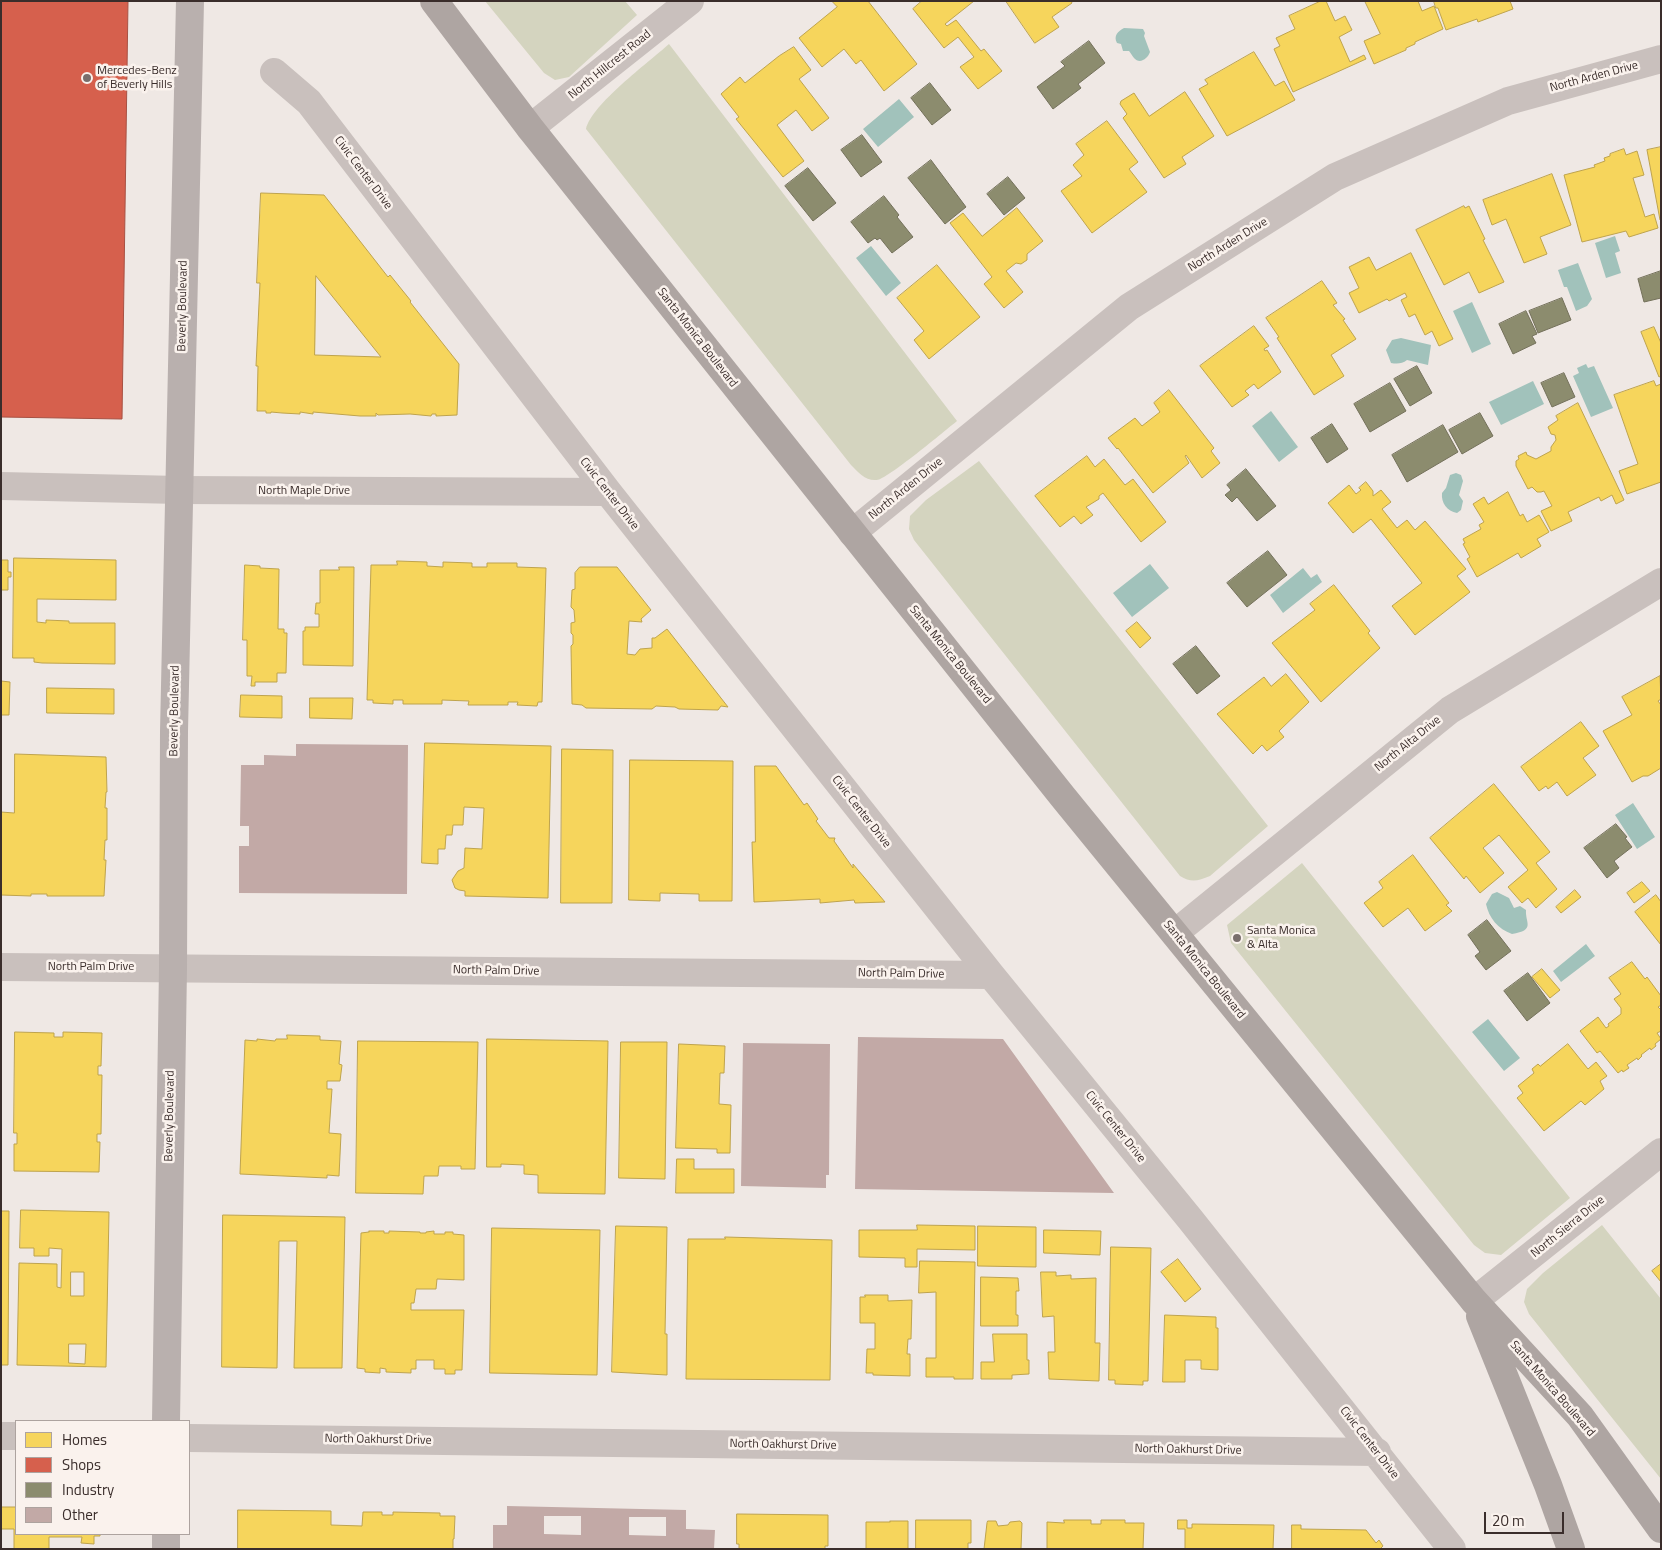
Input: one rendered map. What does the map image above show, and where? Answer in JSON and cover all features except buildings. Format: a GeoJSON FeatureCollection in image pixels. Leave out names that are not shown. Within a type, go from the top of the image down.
{"type":"FeatureCollection","features":[{"type":"Feature","properties":{"kind":"main road","name":"Beverly Boulevard"},"geometry":{"type":"LineString","coordinates":[[166,1420],[173,968],[174,731],[190,1]]}},
{"type":"Feature","properties":{"kind":"main road","name":"Santa Monica Boulevard"},"geometry":{"type":"LineString","coordinates":[[434,1],[530,128],[1063,797],[1474,1301],[1580,1416],[1661,1528]]}},
{"type":"Feature","properties":{"kind":"main road","name":"Santa Monica Boulevard"},"geometry":{"type":"LineString","coordinates":[[1474,1301],[1571,1549]]}},
{"type":"Feature","properties":{"kind":"main road"},"geometry":{"type":"LineString","coordinates":[[166,1535],[166,1549]]}},
{"type":"Feature","properties":{"kind":"street","name":"North Hillcrest Road"},"geometry":{"type":"LineString","coordinates":[[530,128],[690,1]]}},
{"type":"Feature","properties":{"kind":"street","name":"North Arden Drive"},"geometry":{"type":"LineString","coordinates":[[852,533],[1129,307],[1335,177],[1508,101],[1661,59]]}},
{"type":"Feature","properties":{"kind":"street","name":"Civic Center Drive"},"geometry":{"type":"LineString","coordinates":[[274,72],[309,102],[608,492],[991,975],[1190,1219],[1377,1452],[1452,1549]]}},
{"type":"Feature","properties":{"kind":"street","name":"North Maple Drive"},"geometry":{"type":"LineString","coordinates":[[1,486],[179,490],[608,492]]}},
{"type":"Feature","properties":{"kind":"street","name":"North Alta Drive"},"geometry":{"type":"LineString","coordinates":[[1175,933],[1450,710],[1661,582]]}},
{"type":"Feature","properties":{"kind":"street","name":"North Palm Drive"},"geometry":{"type":"LineString","coordinates":[[1,967],[991,975]]}},
{"type":"Feature","properties":{"kind":"street","name":"North Sierra Drive"},"geometry":{"type":"LineString","coordinates":[[1474,1301],[1661,1152]]}},
{"type":"Feature","properties":{"kind":"street"},"geometry":{"type":"LineString","coordinates":[[1,1436],[15,1436]]}},
{"type":"Feature","properties":{"kind":"street","name":"North Oakhurst Drive"},"geometry":{"type":"LineString","coordinates":[[190,1438],[1377,1452]]}},
{"type":"Feature","properties":{"kind":"green space"},"geometry":{"type":"Polygon","coordinates":[[[485,1],[625,1],[637,15],[569,77],[555,80],[544,73],[485,1]]]}},
{"type":"Feature","properties":{"kind":"green space"},"geometry":{"type":"Polygon","coordinates":[[[669,44],[957,421],[883,478],[877,480],[869,479],[851,465],[586,129],[590,119],[609,96],[669,44]]]}},
{"type":"Feature","properties":{"kind":"green space"},"geometry":{"type":"Polygon","coordinates":[[[979,461],[1268,826],[1210,876],[1202,879],[1188,880],[1180,876],[914,540],[909,529],[910,516],[926,500],[979,461]]]}},
{"type":"Feature","properties":{"kind":"green space"},"geometry":{"type":"Polygon","coordinates":[[[1302,863],[1570,1198],[1501,1255],[1485,1253],[1474,1245],[1231,943],[1227,925],[1302,863]]]}},
{"type":"Feature","properties":{"kind":"green space"},"geometry":{"type":"Polygon","coordinates":[[[1602,1225],[1661,1299],[1661,1479],[1529,1314],[1524,1302],[1527,1289],[1543,1273],[1602,1225]]]}},
{"type":"Feature","properties":{"kind":"water"},"geometry":{"type":"Polygon","coordinates":[[[1124,28],[1143,29],[1150,52],[1144,60],[1136,60],[1129,51],[1123,51],[1121,44],[1117,43],[1117,34],[1124,28]]]}},
{"type":"Feature","properties":{"kind":"water"},"geometry":{"type":"Polygon","coordinates":[[[899,99],[914,117],[878,147],[863,129],[899,99]]]}},
{"type":"Feature","properties":{"kind":"water"},"geometry":{"type":"Polygon","coordinates":[[[1615,236],[1620,251],[1615,253],[1621,273],[1606,278],[1595,243],[1615,236]]]}},
{"type":"Feature","properties":{"kind":"water"},"geometry":{"type":"Polygon","coordinates":[[[871,246],[901,283],[886,296],[856,258],[871,246]]]}},
{"type":"Feature","properties":{"kind":"water"},"geometry":{"type":"Polygon","coordinates":[[[1578,263],[1592,299],[1587,306],[1576,311],[1558,270],[1578,263]]]}},
{"type":"Feature","properties":{"kind":"water"},"geometry":{"type":"Polygon","coordinates":[[[1472,302],[1491,344],[1472,353],[1453,311],[1472,302]]]}},
{"type":"Feature","properties":{"kind":"water"},"geometry":{"type":"Polygon","coordinates":[[[1401,338],[1431,345],[1428,365],[1407,360],[1391,363],[1386,350],[1392,340],[1401,338]]]}},
{"type":"Feature","properties":{"kind":"water"},"geometry":{"type":"Polygon","coordinates":[[[1586,364],[1588,368],[1594,366],[1613,408],[1591,417],[1573,376],[1579,373],[1577,368],[1586,364]]]}},
{"type":"Feature","properties":{"kind":"water"},"geometry":{"type":"Polygon","coordinates":[[[1533,381],[1544,404],[1501,425],[1489,402],[1533,381]]]}},
{"type":"Feature","properties":{"kind":"water"},"geometry":{"type":"Polygon","coordinates":[[[1271,411],[1298,447],[1279,462],[1252,426],[1271,411]]]}},
{"type":"Feature","properties":{"kind":"water"},"geometry":{"type":"Polygon","coordinates":[[[1456,473],[1461,475],[1463,481],[1459,495],[1463,501],[1461,510],[1457,513],[1448,508],[1442,497],[1450,475],[1456,473]]]}},
{"type":"Feature","properties":{"kind":"water"},"geometry":{"type":"Polygon","coordinates":[[[1150,564],[1169,588],[1132,617],[1113,593],[1150,564]]]}},
{"type":"Feature","properties":{"kind":"water"},"geometry":{"type":"Polygon","coordinates":[[[1303,568],[1311,578],[1317,574],[1322,582],[1283,613],[1270,595],[1303,568]]]}},
{"type":"Feature","properties":{"kind":"water"},"geometry":{"type":"Polygon","coordinates":[[[1633,803],[1655,837],[1637,849],[1615,815],[1633,803]]]}},
{"type":"Feature","properties":{"kind":"water"},"geometry":{"type":"Polygon","coordinates":[[[1497,892],[1509,898],[1514,908],[1520,906],[1526,910],[1527,928],[1512,934],[1498,926],[1489,914],[1486,904],[1492,894],[1497,892]]]}},
{"type":"Feature","properties":{"kind":"water"},"geometry":{"type":"Polygon","coordinates":[[[1586,944],[1595,956],[1561,982],[1553,971],[1586,944]]]}},
{"type":"Feature","properties":{"kind":"water"},"geometry":{"type":"Polygon","coordinates":[[[1488,1019],[1520,1058],[1504,1071],[1472,1032],[1488,1019]]]}},
{"type":"Feature","properties":{"kind":"place","name":"Mercedes-Benz of Beverly Hills"},"geometry":{"type":"Point","coordinates":[87,78]}},
{"type":"Feature","properties":{"kind":"place","name":"Santa Monica & Alta"},"geometry":{"type":"Point","coordinates":[1237,938]}}]}
